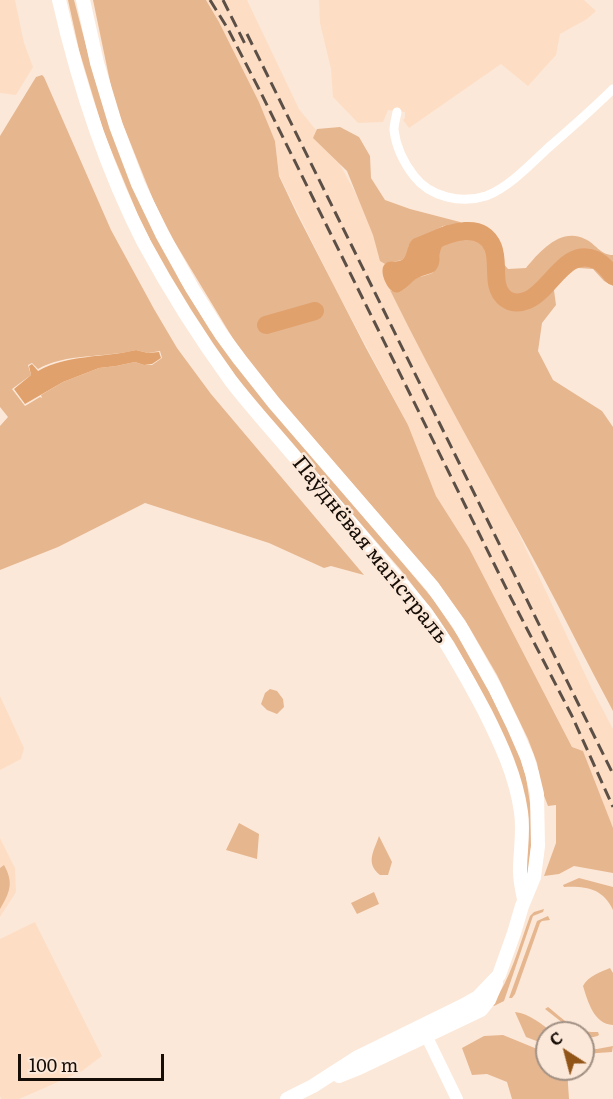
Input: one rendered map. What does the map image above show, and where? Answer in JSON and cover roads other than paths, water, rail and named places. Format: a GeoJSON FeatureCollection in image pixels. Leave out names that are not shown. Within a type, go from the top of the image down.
{"type":"FeatureCollection","features":[{"type":"Feature","properties":{"kind":"main road","name":"Паўднёвая магістраль"},"geometry":{"type":"LineString","coordinates":[[59,0],[78,76],[100,141],[144,243],[174,296],[233,383],[426,613],[446,641],[471,686],[507,759],[515,782],[523,837],[520,873],[524,901]]}},
{"type":"Feature","properties":{"kind":"main road","name":"Паўднёвая магістраль"},"geometry":{"type":"LineString","coordinates":[[83,0],[97,63],[116,126],[138,184],[192,288],[221,334],[274,403],[432,586],[459,624],[495,688],[530,765],[537,794],[538,846],[534,877],[524,901]]}},
{"type":"Feature","properties":{"kind":"main road"},"geometry":{"type":"LineString","coordinates":[[287,1099],[359,1068],[424,1031],[481,1010],[489,1000],[499,975],[524,901]]}},
{"type":"Feature","properties":{"kind":"street"},"geometry":{"type":"LineString","coordinates":[[397,112],[394,128],[397,144],[416,179],[430,191],[465,199],[486,195],[511,181],[613,89]]}},
{"type":"Feature","properties":{"kind":"street"},"geometry":{"type":"LineString","coordinates":[[424,1031],[458,1099]]}},
{"type":"Feature","properties":{"kind":"waterway"},"geometry":{"type":"LineString","coordinates":[[431,242],[456,232],[465,231],[474,231],[488,239],[495,254],[498,288],[506,299],[514,302],[525,301],[536,295],[559,271],[576,259],[585,257],[596,260],[613,276]]}},
{"type":"Feature","properties":{"kind":"waterway"},"geometry":{"type":"LineString","coordinates":[[266,325],[315,311]]}},
{"type":"Feature","properties":{"kind":"railway"},"geometry":{"type":"LineString","coordinates":[[210,0],[228,29],[261,93],[511,598],[572,716],[613,807]]}},
{"type":"Feature","properties":{"kind":"railway"},"geometry":{"type":"LineString","coordinates":[[223,0],[246,46]]}},
{"type":"Feature","properties":{"kind":"railway"},"geometry":{"type":"LineString","coordinates":[[247,34],[613,774]]}}]}
